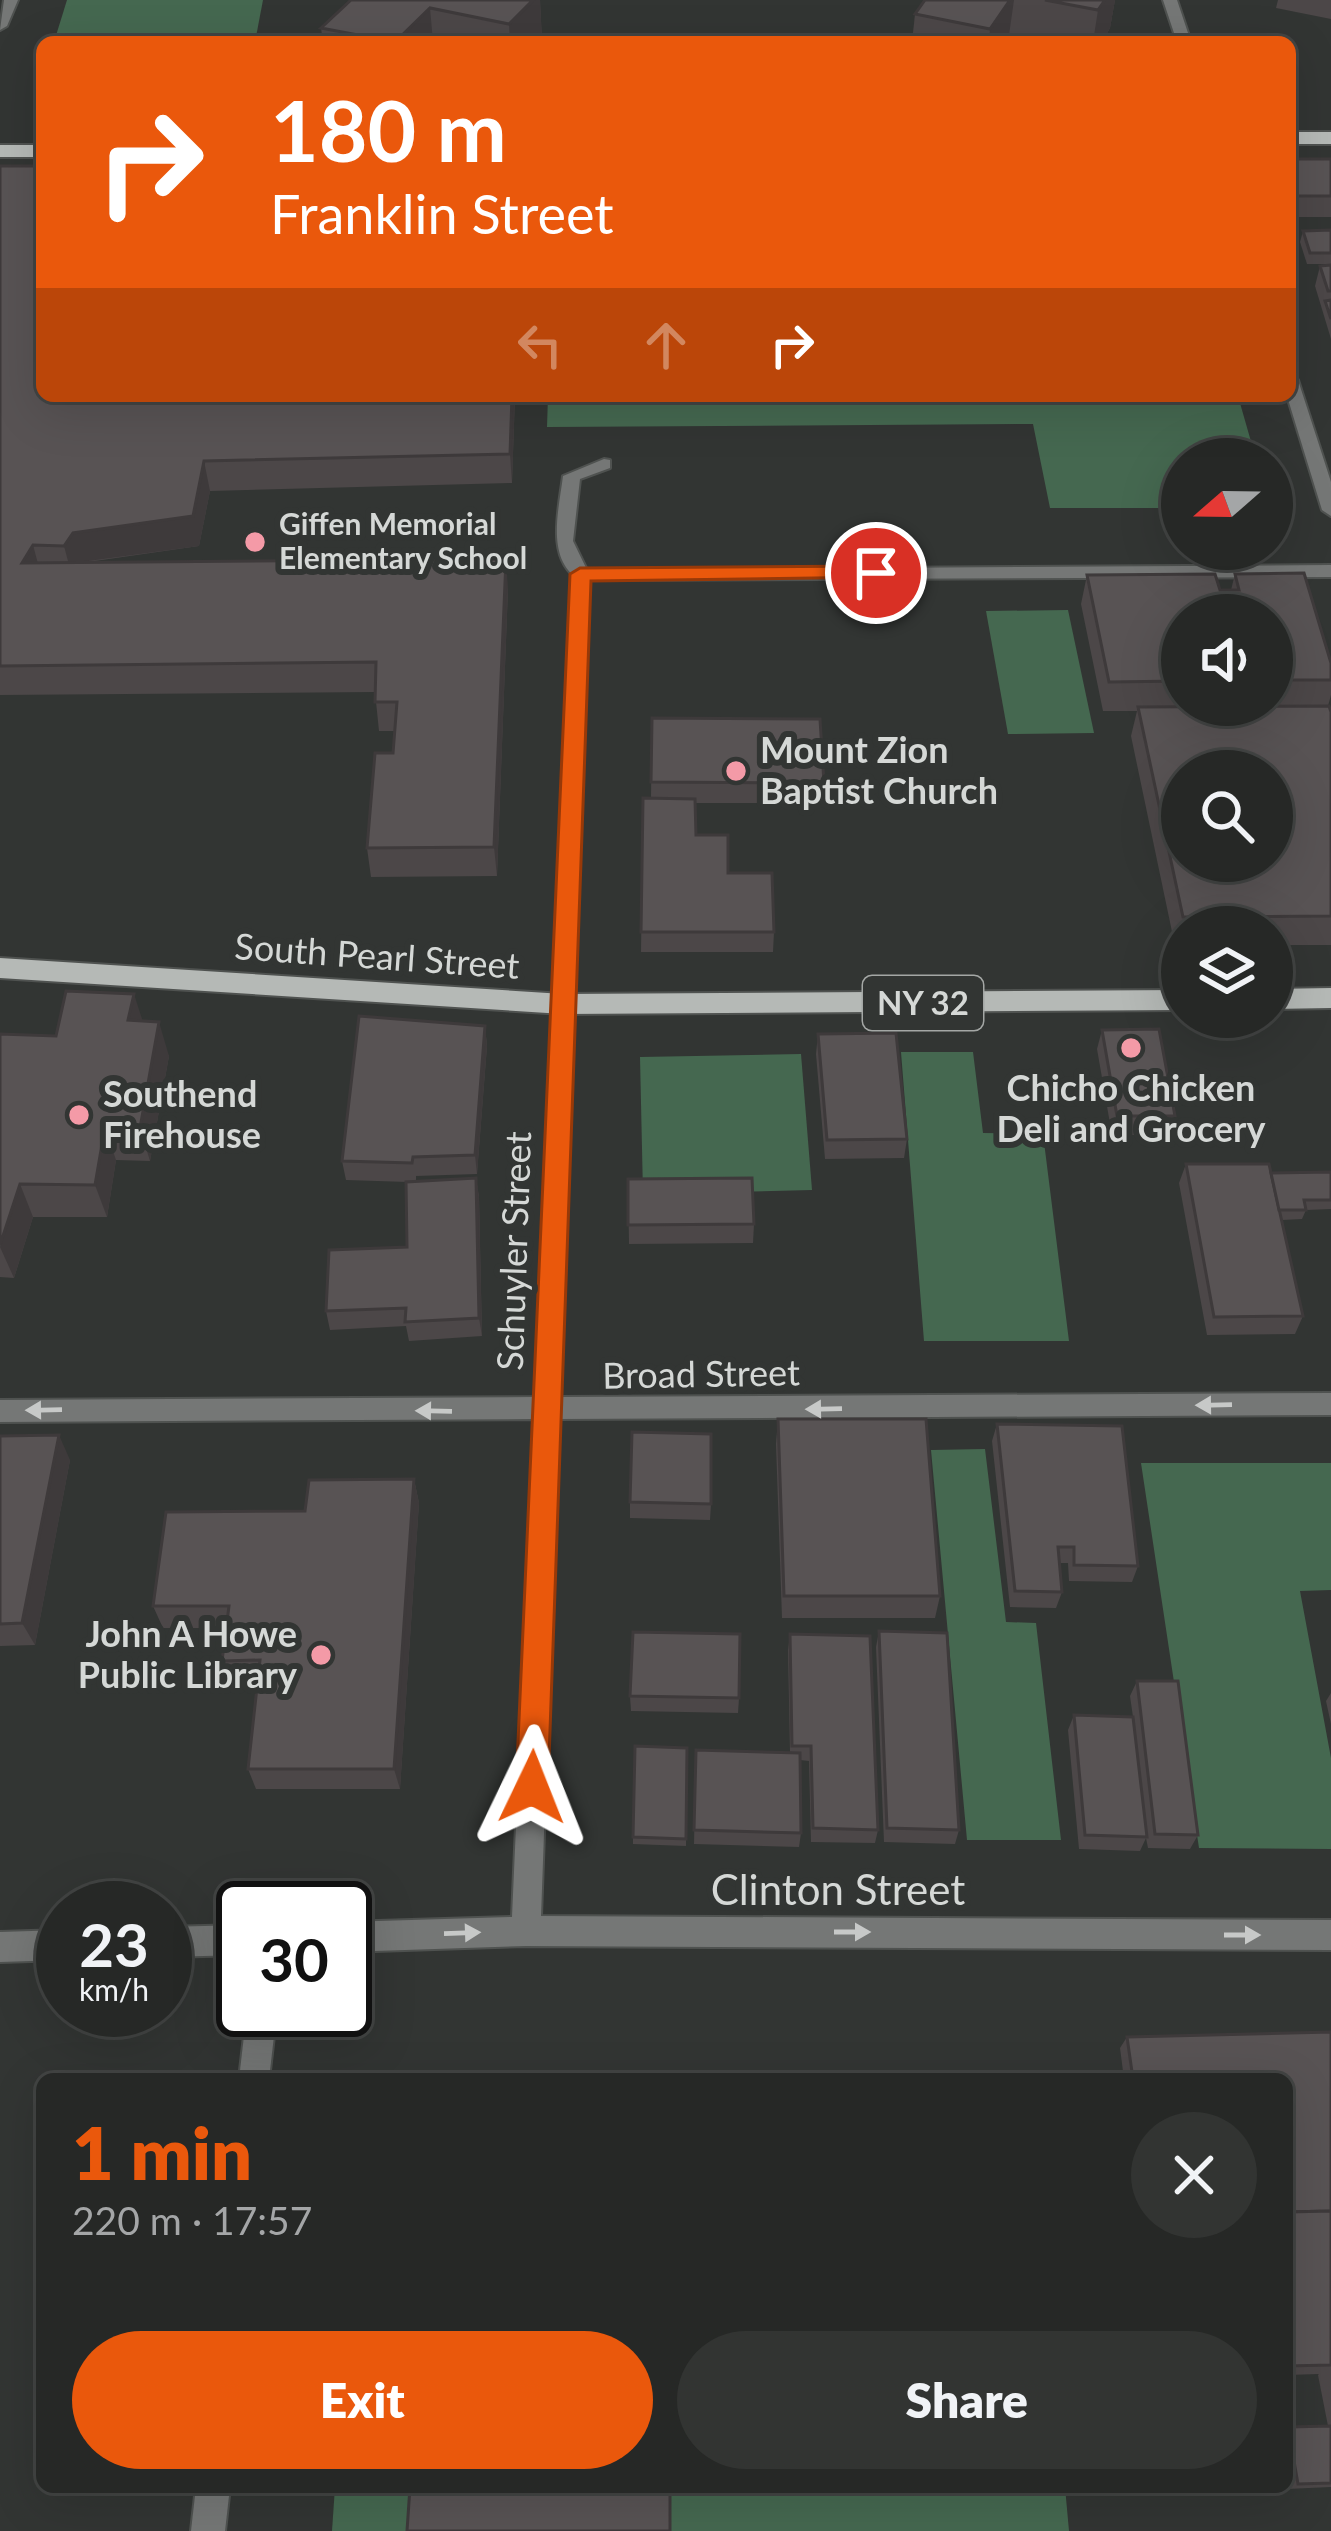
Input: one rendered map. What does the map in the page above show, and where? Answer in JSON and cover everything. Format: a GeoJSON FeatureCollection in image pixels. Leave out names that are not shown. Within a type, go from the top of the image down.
{"type":"FeatureCollection","features":[{"type":"Feature","properties":{"kind":"main road"},"geometry":{"type":"LineString","coordinates":[[1296,138],[1331,138]]}},
{"type":"Feature","properties":{"kind":"main road"},"geometry":{"type":"LineString","coordinates":[[0,151],[36,151]]}},
{"type":"Feature","properties":{"kind":"main road","name":"South Pearl Street"},"geometry":{"type":"LineString","coordinates":[[0,968],[563,1004],[1161,1000]]}},
{"type":"Feature","properties":{"kind":"main road"},"geometry":{"type":"LineString","coordinates":[[1293,999],[1331,998]]}},
{"type":"Feature","properties":{"kind":"street"},"geometry":{"type":"LineString","coordinates":[[0,26],[10,0]]}},
{"type":"Feature","properties":{"kind":"street"},"geometry":{"type":"LineString","coordinates":[[1170,0],[1182,36]]}},
{"type":"Feature","properties":{"kind":"street"},"geometry":{"type":"LineString","coordinates":[[1296,399],[1331,510]]}},
{"type":"Feature","properties":{"kind":"street","name":"Schuyler Street"},"geometry":{"type":"LineString","coordinates":[[526,1931],[580,574],[564,541],[572,476],[604,464]]}},
{"type":"Feature","properties":{"kind":"street"},"geometry":{"type":"LineString","coordinates":[[580,574],[1331,571]]}},
{"type":"Feature","properties":{"kind":"street","name":"Broad Street"},"geometry":{"type":"LineString","coordinates":[[0,1412],[1331,1404]]}},
{"type":"Feature","properties":{"kind":"street","name":"Clinton Street"},"geometry":{"type":"LineString","coordinates":[[372,1936],[526,1931],[1331,1935]]}},
{"type":"Feature","properties":{"kind":"street"},"geometry":{"type":"LineString","coordinates":[[0,1946],[36,1945]]}},
{"type":"Feature","properties":{"kind":"street"},"geometry":{"type":"LineString","coordinates":[[255,2073],[259,2037]]}},
{"type":"Feature","properties":{"kind":"street"},"geometry":{"type":"LineString","coordinates":[[208,2531],[212,2493]]}},
{"type":"Feature","properties":{"kind":"green space"},"geometry":{"type":"Polygon","coordinates":[[[67,0],[263,0],[256,36],[56,36],[67,0]]]}},
{"type":"Feature","properties":{"kind":"green space"},"geometry":{"type":"Polygon","coordinates":[[[548,402],[1240,402],[1250,438],[1161,438],[1161,508],[1050,508],[1033,424],[547,427],[548,402]]]}},
{"type":"Feature","properties":{"kind":"green space"},"geometry":{"type":"Polygon","coordinates":[[[1068,610],[1094,733],[1008,734],[986,611],[1068,610]]]}},
{"type":"Feature","properties":{"kind":"green space"},"geometry":{"type":"Polygon","coordinates":[[[901,1052],[973,1052],[983,1133],[1043,1134],[1069,1341],[924,1341],[901,1052]]]}},
{"type":"Feature","properties":{"kind":"green space"},"geometry":{"type":"Polygon","coordinates":[[[801,1054],[812,1190],[643,1194],[640,1057],[801,1054]]]}},
{"type":"Feature","properties":{"kind":"green space"},"geometry":{"type":"Polygon","coordinates":[[[985,1449],[1006,1622],[1036,1623],[1061,1840],[967,1840],[931,1450],[985,1449]]]}},
{"type":"Feature","properties":{"kind":"green space"},"geometry":{"type":"Polygon","coordinates":[[[1141,1463],[1331,1463],[1331,1590],[1300,1591],[1331,1758],[1331,1849],[1199,1848],[1141,1463]]]}},
{"type":"Feature","properties":{"kind":"green space"},"geometry":{"type":"Polygon","coordinates":[[[335,2493],[1066,2493],[1069,2531],[332,2531],[335,2493]]]}},
{"type":"Feature","properties":{"kind":"building"},"geometry":{"type":"Polygon","coordinates":[[[351,0],[533,0],[509,24],[430,8],[401,36],[363,36],[321,28],[351,0]]]}},
{"type":"Feature","properties":{"kind":"building"},"geometry":{"type":"Polygon","coordinates":[[[925,0],[1010,0],[990,29],[915,14],[925,0]]]}},
{"type":"Feature","properties":{"kind":"building"},"geometry":{"type":"Polygon","coordinates":[[[1045,0],[1105,0],[1098,10],[1045,0]]]}},
{"type":"Feature","properties":{"kind":"building"},"geometry":{"type":"Polygon","coordinates":[[[1296,159],[1331,159],[1331,196],[1297,196],[1296,159]]]}},
{"type":"Feature","properties":{"kind":"building","name":"Giffen Memorial Elementary School"},"geometry":{"type":"Polygon","coordinates":[[[0,166],[36,166],[36,402],[512,402],[510,454],[204,461],[193,516],[73,533],[64,546],[33,545],[22,563],[506,559],[494,847],[367,848],[375,753],[393,753],[397,702],[375,702],[376,662],[0,666],[0,166]]]}},
{"type":"Feature","properties":{"kind":"building"},"geometry":{"type":"Polygon","coordinates":[[[1331,230],[1331,253],[1310,253],[1303,231],[1331,230]]]}},
{"type":"Feature","properties":{"kind":"building"},"geometry":{"type":"Polygon","coordinates":[[[1331,265],[1331,291],[1328,291],[1320,266],[1331,265]]]}},
{"type":"Feature","properties":{"kind":"building"},"geometry":{"type":"Polygon","coordinates":[[[1304,573],[1331,663],[1331,680],[1293,680],[1293,594],[1161,594],[1161,681],[1109,682],[1087,575],[1215,574],[1220,590],[1239,590],[1235,574],[1304,573]]]}},
{"type":"Feature","properties":{"kind":"building"},"geometry":{"type":"Polygon","coordinates":[[[1293,706],[1329,706],[1331,916],[1293,916],[1293,906],[1181,906],[1176,882],[1293,882],[1293,750],[1161,750],[1161,814],[1138,707],[1161,707],[1161,726],[1293,726],[1293,706]]]}},
{"type":"Feature","properties":{"kind":"building","name":"Mount Zion Baptist Church"},"geometry":{"type":"Polygon","coordinates":[[[652,718],[820,719],[824,783],[651,782],[652,718]]]}},
{"type":"Feature","properties":{"kind":"building"},"geometry":{"type":"Polygon","coordinates":[[[643,798],[695,799],[696,835],[728,835],[728,873],[772,873],[774,932],[641,932],[643,798]]]}},
{"type":"Feature","properties":{"kind":"building","name":"Southend Firehouse"},"geometry":{"type":"Polygon","coordinates":[[[66,991],[134,994],[128,1020],[159,1022],[140,1128],[105,1127],[95,1185],[20,1184],[0,1245],[0,1034],[56,1036],[66,991]]]}},
{"type":"Feature","properties":{"kind":"building"},"geometry":{"type":"Polygon","coordinates":[[[359,1016],[485,1026],[475,1155],[413,1157],[412,1163],[342,1161],[359,1016]]]}},
{"type":"Feature","properties":{"kind":"building"},"geometry":{"type":"Polygon","coordinates":[[[1159,1029],[1175,1116],[1117,1116],[1102,1030],[1159,1029]]]}},
{"type":"Feature","properties":{"kind":"building"},"geometry":{"type":"Polygon","coordinates":[[[896,1033],[907,1139],[827,1140],[818,1034],[896,1033]]]}},
{"type":"Feature","properties":{"kind":"building"},"geometry":{"type":"Polygon","coordinates":[[[1186,1164],[1269,1164],[1303,1316],[1214,1317],[1186,1164]]]}},
{"type":"Feature","properties":{"kind":"building"},"geometry":{"type":"Polygon","coordinates":[[[1331,1172],[1331,1200],[1304,1200],[1306,1210],[1279,1210],[1271,1173],[1331,1172]]]}},
{"type":"Feature","properties":{"kind":"building"},"geometry":{"type":"Polygon","coordinates":[[[476,1178],[479,1318],[405,1322],[406,1308],[326,1311],[329,1250],[407,1247],[406,1182],[476,1178]]]}},
{"type":"Feature","properties":{"kind":"building"},"geometry":{"type":"Polygon","coordinates":[[[752,1178],[754,1224],[628,1225],[628,1179],[752,1178]]]}},
{"type":"Feature","properties":{"kind":"building"},"geometry":{"type":"Polygon","coordinates":[[[778,1419],[926,1419],[940,1596],[784,1596],[778,1419]]]}},
{"type":"Feature","properties":{"kind":"building"},"geometry":{"type":"Polygon","coordinates":[[[997,1424],[1122,1426],[1138,1566],[1074,1565],[1074,1547],[1058,1547],[1062,1592],[1015,1591],[997,1424]]]}},
{"type":"Feature","properties":{"kind":"building"},"geometry":{"type":"Polygon","coordinates":[[[632,1432],[711,1434],[711,1504],[630,1502],[632,1432]]]}},
{"type":"Feature","properties":{"kind":"building"},"geometry":{"type":"Polygon","coordinates":[[[59,1435],[22,1623],[0,1624],[0,1436],[59,1435]]]}},
{"type":"Feature","properties":{"kind":"building","name":"John A Howe Public Library"},"geometry":{"type":"Polygon","coordinates":[[[414,1479],[394,1769],[248,1769],[260,1660],[222,1661],[229,1606],[153,1606],[166,1512],[305,1511],[309,1480],[414,1479]]]}},
{"type":"Feature","properties":{"kind":"building"},"geometry":{"type":"Polygon","coordinates":[[[879,1631],[947,1633],[959,1830],[887,1828],[879,1631]]]}},
{"type":"Feature","properties":{"kind":"building"},"geometry":{"type":"Polygon","coordinates":[[[633,1632],[740,1634],[739,1698],[630,1696],[633,1632]]]}},
{"type":"Feature","properties":{"kind":"building"},"geometry":{"type":"Polygon","coordinates":[[[790,1634],[870,1636],[878,1830],[813,1828],[811,1746],[792,1746],[790,1634]]]}},
{"type":"Feature","properties":{"kind":"building"},"geometry":{"type":"Polygon","coordinates":[[[1137,1681],[1178,1681],[1198,1835],[1155,1834],[1137,1681]]]}},
{"type":"Feature","properties":{"kind":"building"},"geometry":{"type":"Polygon","coordinates":[[[1074,1715],[1133,1717],[1147,1837],[1085,1835],[1074,1715]]]}},
{"type":"Feature","properties":{"kind":"building"},"geometry":{"type":"Polygon","coordinates":[[[635,1746],[687,1748],[686,1839],[633,1837],[635,1746]]]}},
{"type":"Feature","properties":{"kind":"building"},"geometry":{"type":"Polygon","coordinates":[[[696,1750],[800,1753],[801,1833],[694,1830],[696,1750]]]}},
{"type":"Feature","properties":{"kind":"building"},"geometry":{"type":"Polygon","coordinates":[[[1331,2032],[1331,2211],[1293,2212],[1293,2073],[1132,2073],[1127,2037],[1331,2032]]]}},
{"type":"Feature","properties":{"kind":"building"},"geometry":{"type":"Polygon","coordinates":[[[1331,2211],[1331,2365],[1293,2366],[1293,2212],[1331,2211]]]}},
{"type":"Feature","properties":{"kind":"building"},"geometry":{"type":"Polygon","coordinates":[[[1331,2426],[1331,2483],[1298,2484],[1293,2427],[1331,2426]]]}},
{"type":"Feature","properties":{"kind":"building"},"geometry":{"type":"Polygon","coordinates":[[[410,2493],[670,2493],[670,2531],[407,2531],[410,2493]]]}},
{"type":"Feature","properties":{"kind":"place","name":"Giffen Memorial Elementary School"},"geometry":{"type":"Point","coordinates":[255,542]}},
{"type":"Feature","properties":{"kind":"place","name":"Mount Zion Baptist Church"},"geometry":{"type":"Point","coordinates":[736,771]}},
{"type":"Feature","properties":{"kind":"place","name":"Chicho Chicken Deli and Grocery"},"geometry":{"type":"Point","coordinates":[1131,1048]}},
{"type":"Feature","properties":{"kind":"place","name":"Southend Firehouse"},"geometry":{"type":"Point","coordinates":[79,1115]}},
{"type":"Feature","properties":{"kind":"place","name":"John A Howe Public Library"},"geometry":{"type":"Point","coordinates":[321,1655]}},
{"type":"Feature","properties":{"kind":"route"},"geometry":{"type":"LineString","coordinates":[[532,1787],[580,574],[876,573]]}}]}
